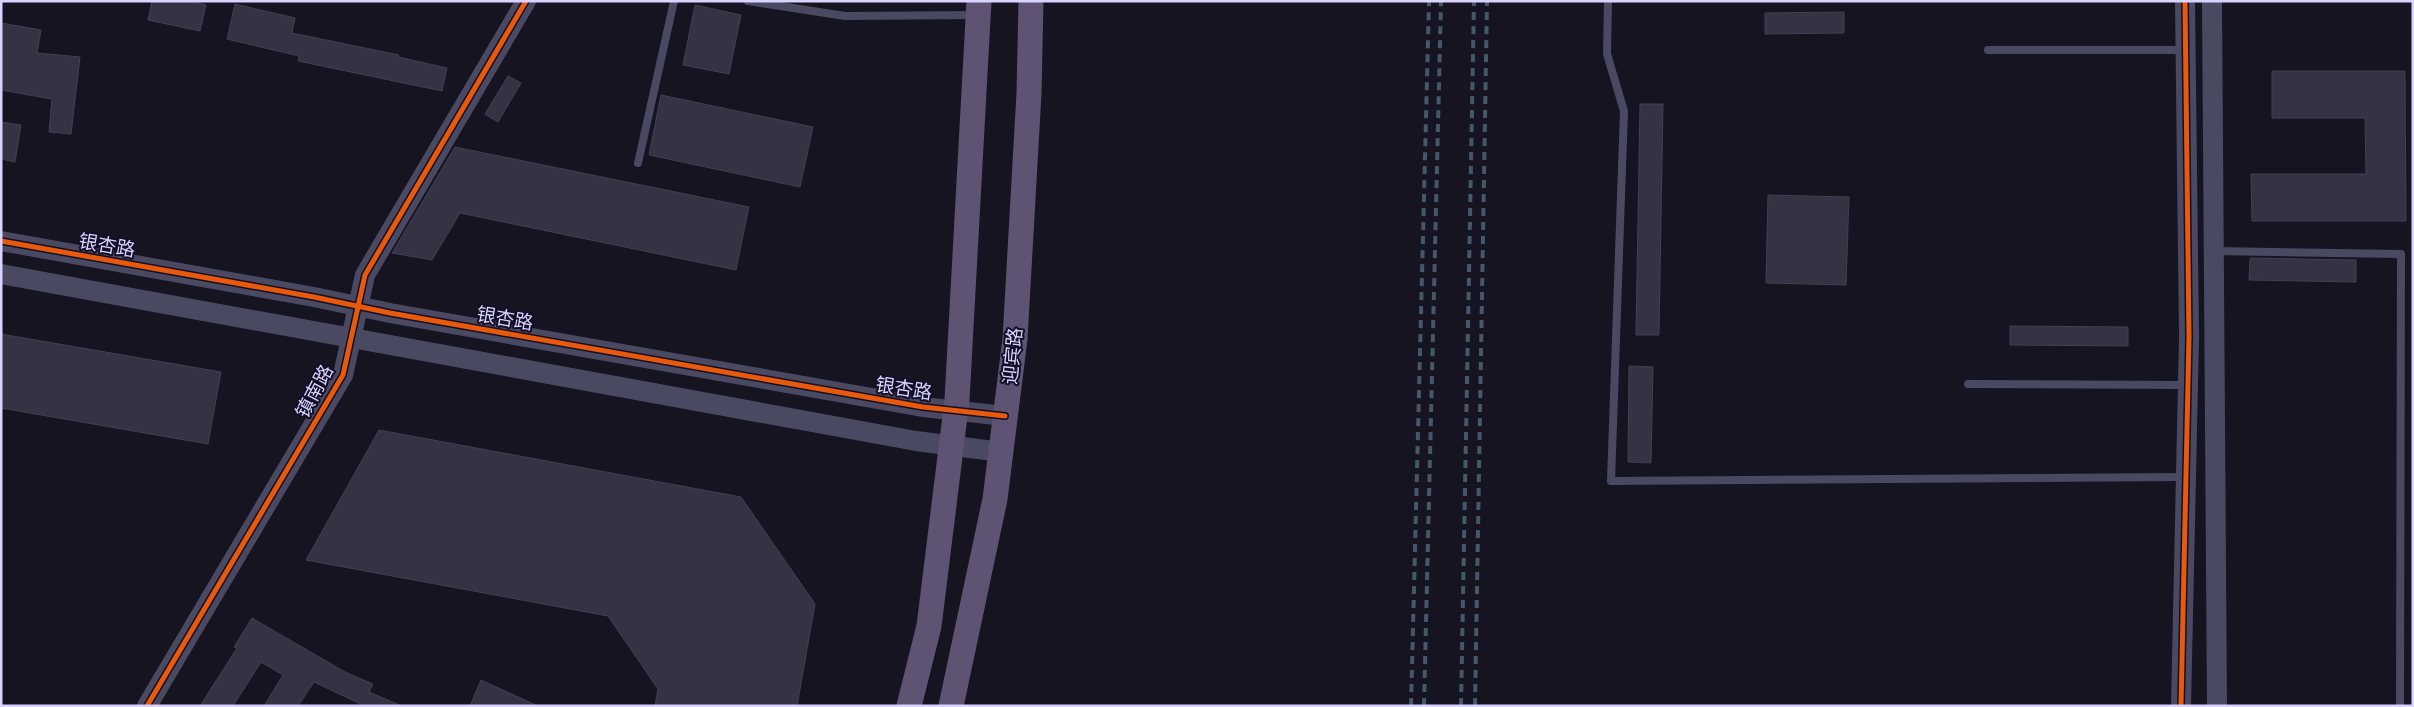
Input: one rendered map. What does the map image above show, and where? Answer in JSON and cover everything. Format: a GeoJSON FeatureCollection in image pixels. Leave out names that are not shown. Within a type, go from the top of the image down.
{"type":"FeatureCollection","features":[{"type":"Feature","properties":{"kind":"main road","name":"迎宾路"},"geometry":{"type":"LineString","coordinates":[[951,706],[995,499],[1015,339],[1029,93],[1031,1]]}},
{"type":"Feature","properties":{"kind":"main road"},"geometry":{"type":"LineString","coordinates":[[908,706],[929,626],[955,411],[979,8]]}},
{"type":"Feature","properties":{"kind":"street","name":"镇南路"},"geometry":{"type":"LineString","coordinates":[[147,706],[343,375],[366,275],[526,1]]}},
{"type":"Feature","properties":{"kind":"street"},"geometry":{"type":"LineString","coordinates":[[2181,706],[2188,385],[2185,1]]}},
{"type":"Feature","properties":{"kind":"street"},"geometry":{"type":"LineString","coordinates":[[2212,1],[2217,706]]}},
{"type":"Feature","properties":{"kind":"street","name":"银杏路"},"geometry":{"type":"LineString","coordinates":[[1,241],[913,406],[1006,416]]}},
{"type":"Feature","properties":{"kind":"street"},"geometry":{"type":"LineString","coordinates":[[1,274],[907,439],[1001,452]]}},
{"type":"Feature","properties":{"kind":"lane"},"geometry":{"type":"LineString","coordinates":[[638,162],[674,1]]}},
{"type":"Feature","properties":{"kind":"lane"},"geometry":{"type":"LineString","coordinates":[[748,1],[845,16],[979,8]]}},
{"type":"Feature","properties":{"kind":"lane"},"geometry":{"type":"LineString","coordinates":[[1608,1],[1606,54],[1624,111],[1611,481],[2186,477]]}},
{"type":"Feature","properties":{"kind":"lane"},"geometry":{"type":"LineString","coordinates":[[1988,50],[2185,50]]}},
{"type":"Feature","properties":{"kind":"lane"},"geometry":{"type":"LineString","coordinates":[[2214,251],[2401,254],[2400,706]]}},
{"type":"Feature","properties":{"kind":"lane"},"geometry":{"type":"LineString","coordinates":[[1968,384],[2188,385]]}},
{"type":"Feature","properties":{"kind":"building"},"geometry":{"type":"Polygon","coordinates":[[[152,1],[189,1],[206,5],[200,31],[148,20],[152,1]]]}},
{"type":"Feature","properties":{"kind":"building"},"geometry":{"type":"Polygon","coordinates":[[[235,4],[295,18],[292,33],[399,55],[398,57],[447,68],[442,91],[298,61],[299,56],[227,39],[235,4]]]}},
{"type":"Feature","properties":{"kind":"building"},"geometry":{"type":"Polygon","coordinates":[[[695,5],[741,15],[729,74],[683,65],[695,5]]]}},
{"type":"Feature","properties":{"kind":"building"},"geometry":{"type":"Polygon","coordinates":[[[1844,12],[1844,33],[1765,34],[1765,13],[1844,12]]]}},
{"type":"Feature","properties":{"kind":"building"},"geometry":{"type":"Polygon","coordinates":[[[1,23],[41,30],[37,53],[80,57],[71,134],[49,132],[52,99],[1,90],[1,23]]]}},
{"type":"Feature","properties":{"kind":"building"},"geometry":{"type":"Polygon","coordinates":[[[2272,71],[2405,71],[2406,221],[2252,221],[2251,174],[2366,174],[2365,118],[2272,118],[2272,71]]]}},
{"type":"Feature","properties":{"kind":"building"},"geometry":{"type":"Polygon","coordinates":[[[508,76],[521,83],[498,122],[485,114],[508,76]]]}},
{"type":"Feature","properties":{"kind":"building"},"geometry":{"type":"Polygon","coordinates":[[[661,95],[813,127],[800,187],[649,155],[661,95]]]}},
{"type":"Feature","properties":{"kind":"building"},"geometry":{"type":"Polygon","coordinates":[[[1640,104],[1663,104],[1659,335],[1636,335],[1640,104]]]}},
{"type":"Feature","properties":{"kind":"building"},"geometry":{"type":"Polygon","coordinates":[[[1,122],[21,125],[15,162],[1,159],[1,122]]]}},
{"type":"Feature","properties":{"kind":"building"},"geometry":{"type":"Polygon","coordinates":[[[455,147],[749,207],[736,270],[460,213],[432,260],[392,253],[455,147]]]}},
{"type":"Feature","properties":{"kind":"building"},"geometry":{"type":"Polygon","coordinates":[[[1768,195],[1849,197],[1846,285],[1766,283],[1768,195]]]}},
{"type":"Feature","properties":{"kind":"building"},"geometry":{"type":"Polygon","coordinates":[[[2250,258],[2356,260],[2356,282],[2249,280],[2250,258]]]}},
{"type":"Feature","properties":{"kind":"building"},"geometry":{"type":"Polygon","coordinates":[[[2010,326],[2128,327],[2128,346],[2010,345],[2010,326]]]}},
{"type":"Feature","properties":{"kind":"building"},"geometry":{"type":"Polygon","coordinates":[[[1,334],[221,372],[208,444],[1,408],[1,334]]]}},
{"type":"Feature","properties":{"kind":"building"},"geometry":{"type":"Polygon","coordinates":[[[1629,366],[1653,367],[1651,463],[1628,462],[1629,366]]]}},
{"type":"Feature","properties":{"kind":"building"},"geometry":{"type":"Polygon","coordinates":[[[379,430],[741,497],[815,604],[797,706],[655,706],[658,689],[608,616],[306,560],[379,430]]]}},
{"type":"Feature","properties":{"kind":"building"},"geometry":{"type":"Polygon","coordinates":[[[252,618],[345,672],[373,684],[369,692],[402,706],[365,706],[314,682],[298,706],[264,706],[283,675],[261,662],[233,706],[200,706],[237,648],[234,647],[252,618]]]}},
{"type":"Feature","properties":{"kind":"building"},"geometry":{"type":"Polygon","coordinates":[[[481,680],[538,706],[470,706],[481,680]]]}},
{"type":"Feature","properties":{"kind":"railway"},"geometry":{"type":"LineString","coordinates":[[1411,706],[1429,1]]}},
{"type":"Feature","properties":{"kind":"railway"},"geometry":{"type":"LineString","coordinates":[[1424,706],[1441,1]]}},
{"type":"Feature","properties":{"kind":"railway"},"geometry":{"type":"LineString","coordinates":[[1461,706],[1474,1]]}},
{"type":"Feature","properties":{"kind":"railway"},"geometry":{"type":"LineString","coordinates":[[1475,706],[1487,1]]}},
{"type":"Feature","properties":{"kind":"cycle path"},"geometry":{"type":"LineString","coordinates":[[147,706],[343,375],[365,275],[526,1]]}},
{"type":"Feature","properties":{"kind":"cycle path"},"geometry":{"type":"LineString","coordinates":[[2181,706],[2189,337],[2185,1]]}},
{"type":"Feature","properties":{"kind":"cycle path"},"geometry":{"type":"LineString","coordinates":[[1,241],[314,297],[390,313],[923,407],[1005,416]]}}]}
